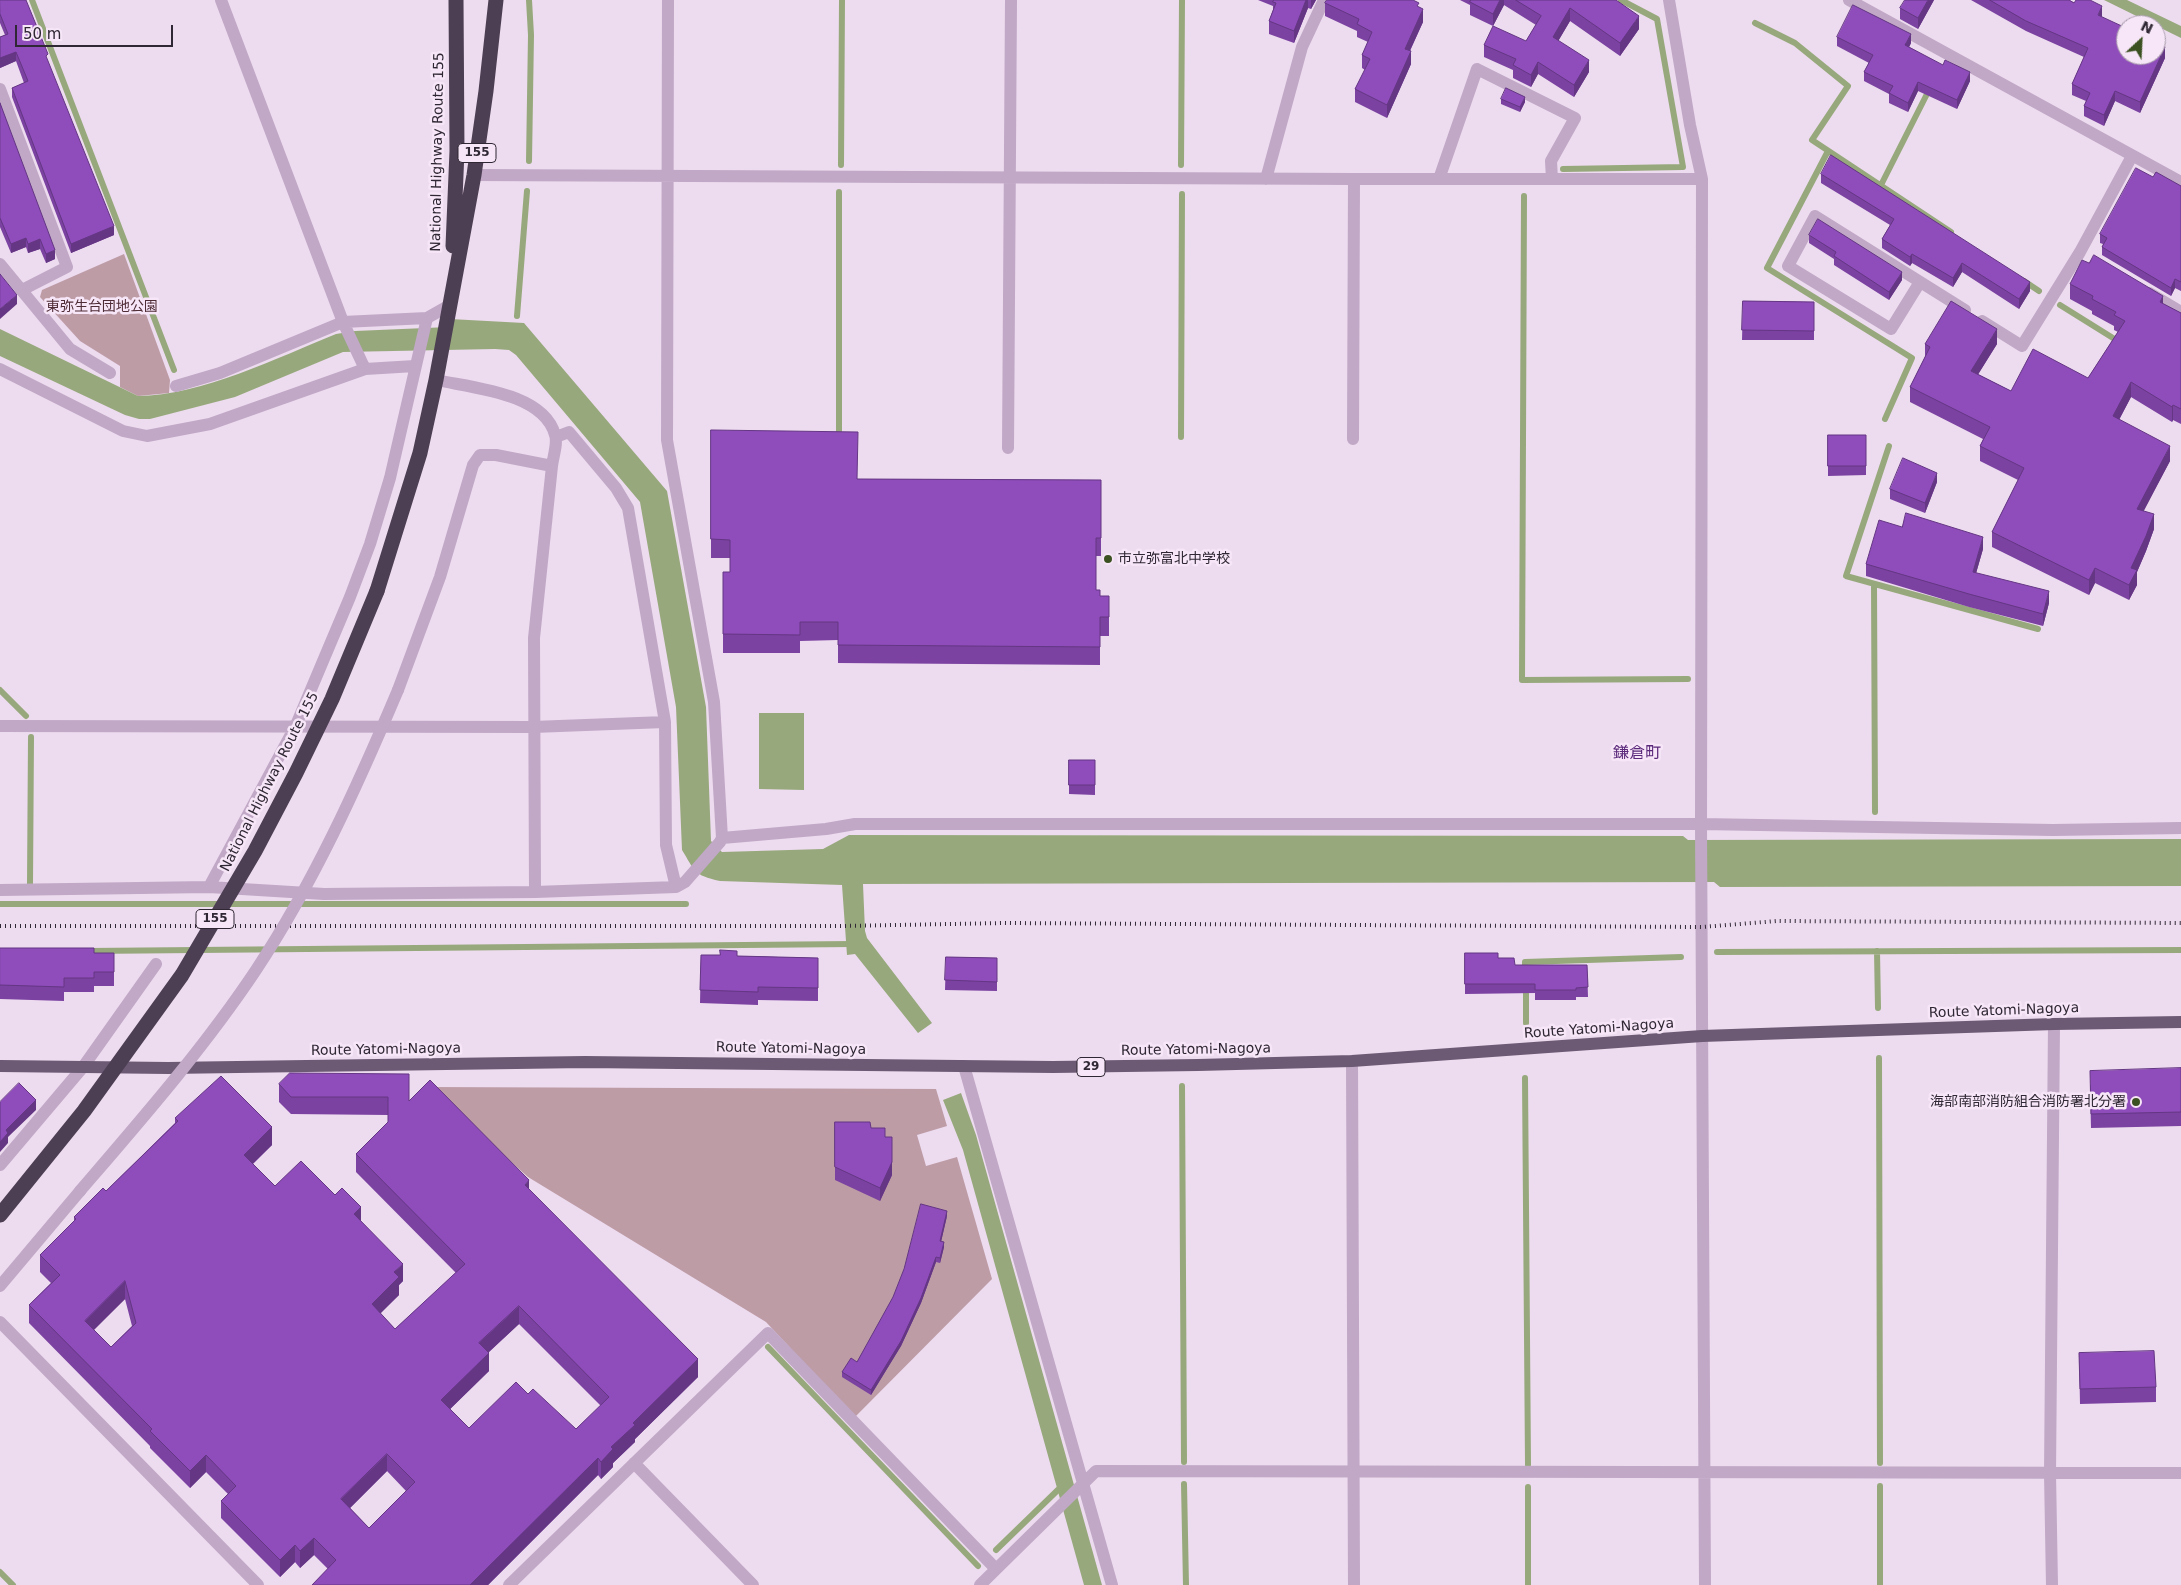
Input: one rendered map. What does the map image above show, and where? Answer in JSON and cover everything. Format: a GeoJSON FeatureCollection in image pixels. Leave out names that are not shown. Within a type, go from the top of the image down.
{"type":"FeatureCollection","features":[{"type":"Feature","properties":{"kind":"highway","name":"National Highway Route 155"},"geometry":{"type":"LineString","coordinates":[[449,312],[457,151],[456,0]]}},
{"type":"Feature","properties":{"kind":"highway","name":"National Highway Route 155"},"geometry":{"type":"LineString","coordinates":[[0,1215],[84,1111],[182,976],[255,852],[296,774],[332,699],[377,591],[420,453],[436,380],[474,175],[496,0]]}},
{"type":"Feature","properties":{"kind":"main road","name":"Route Yatomi-Nagoya"},"geometry":{"type":"LineString","coordinates":[[0,1066],[168,1068],[585,1062],[964,1066],[1198,1066],[1352,1060],[1702,1036],[2054,1024],[2181,1022]]}},
{"type":"Feature","properties":{"kind":"street"},"geometry":{"type":"LineString","coordinates":[[221,0],[343,322],[365,368]]}},
{"type":"Feature","properties":{"kind":"street"},"geometry":{"type":"LineString","coordinates":[[668,0],[667,440],[714,702],[721,840]]}},
{"type":"Feature","properties":{"kind":"street"},"geometry":{"type":"LineString","coordinates":[[1008,448],[1012,177],[1011,0]]}},
{"type":"Feature","properties":{"kind":"street"},"geometry":{"type":"LineString","coordinates":[[1266,179],[1302,47],[1324,0]]}},
{"type":"Feature","properties":{"kind":"street"},"geometry":{"type":"LineString","coordinates":[[1669,0],[1690,125],[1702,179],[1701,824],[1705,1585]]}},
{"type":"Feature","properties":{"kind":"street"},"geometry":{"type":"LineString","coordinates":[[1849,0],[2181,182]]}},
{"type":"Feature","properties":{"kind":"street"},"geometry":{"type":"LineString","coordinates":[[1439,179],[1477,69],[1575,118],[1551,161],[1552,179]]}},
{"type":"Feature","properties":{"kind":"street"},"geometry":{"type":"LineString","coordinates":[[0,89],[67,267],[22,290]]}},
{"type":"Feature","properties":{"kind":"street"},"geometry":{"type":"LineString","coordinates":[[1920,282],[1891,329],[1788,266],[1815,216],[2022,346],[2084,255],[2132,156]]}},
{"type":"Feature","properties":{"kind":"street"},"geometry":{"type":"LineString","coordinates":[[474,175],[1702,179]]}},
{"type":"Feature","properties":{"kind":"street"},"geometry":{"type":"LineString","coordinates":[[1353,439],[1354,179]]}},
{"type":"Feature","properties":{"kind":"street"},"geometry":{"type":"LineString","coordinates":[[0,264],[70,349],[110,373]]}},
{"type":"Feature","properties":{"kind":"street"},"geometry":{"type":"LineString","coordinates":[[2139,287],[2181,312]]}},
{"type":"Feature","properties":{"kind":"street"},"geometry":{"type":"LineString","coordinates":[[176,386],[220,373],[343,322],[426,318],[449,312]]}},
{"type":"Feature","properties":{"kind":"street"},"geometry":{"type":"LineString","coordinates":[[209,887],[296,725],[323,666],[370,544],[390,478],[426,318]]}},
{"type":"Feature","properties":{"kind":"street"},"geometry":{"type":"LineString","coordinates":[[0,370],[123,431],[147,436],[210,424],[365,368],[415,366]]}},
{"type":"Feature","properties":{"kind":"street"},"geometry":{"type":"LineString","coordinates":[[436,380],[518,399],[537,409],[548,419],[556,437],[534,638],[535,892]]}},
{"type":"Feature","properties":{"kind":"street"},"geometry":{"type":"LineString","coordinates":[[556,437],[569,432],[616,488],[628,508],[665,722],[666,845],[676,887]]}},
{"type":"Feature","properties":{"kind":"street"},"geometry":{"type":"LineString","coordinates":[[0,1286],[212,1031],[257,969],[313,875],[359,784],[398,690],[440,577],[473,465],[480,456],[496,455],[552,466]]}},
{"type":"Feature","properties":{"kind":"street"},"geometry":{"type":"LineString","coordinates":[[0,726],[296,725],[533,727],[665,722]]}},
{"type":"Feature","properties":{"kind":"street"},"geometry":{"type":"LineString","coordinates":[[0,890],[209,887],[324,894],[535,892],[676,887],[685,882],[688,876],[721,840],[826,829],[855,824],[1701,824],[2053,830],[2181,828]]}},
{"type":"Feature","properties":{"kind":"street"},"geometry":{"type":"LineString","coordinates":[[0,1165],[83,1067],[156,964]]}},
{"type":"Feature","properties":{"kind":"street"},"geometry":{"type":"LineString","coordinates":[[2052,1585],[2050,1473],[2054,1024]]}},
{"type":"Feature","properties":{"kind":"street"},"geometry":{"type":"LineString","coordinates":[[1352,1060],[1354,1585]]}},
{"type":"Feature","properties":{"kind":"street"},"geometry":{"type":"LineString","coordinates":[[964,1066],[1081,1486],[1112,1585]]}},
{"type":"Feature","properties":{"kind":"street"},"geometry":{"type":"LineString","coordinates":[[0,1322],[258,1585]]}},
{"type":"Feature","properties":{"kind":"street"},"geometry":{"type":"LineString","coordinates":[[509,1585],[768,1333],[996,1569]]}},
{"type":"Feature","properties":{"kind":"street"},"geometry":{"type":"LineString","coordinates":[[634,1463],[753,1585]]}},
{"type":"Feature","properties":{"kind":"street"},"geometry":{"type":"LineString","coordinates":[[980,1585],[1096,1470],[2181,1473]]}},
{"type":"Feature","properties":{"kind":"green space","name":"東弥生台団地公園"},"geometry":{"type":"Polygon","coordinates":[[[124,254],[170,380],[169,393],[138,396],[120,387],[120,366],[80,341],[40,297],[42,290],[124,254]]]}},
{"type":"Feature","properties":{"kind":"green space"},"geometry":{"type":"Polygon","coordinates":[[[427,1087],[936,1089],[947,1126],[917,1135],[926,1166],[957,1157],[992,1279],[855,1417],[766,1322],[528,1177],[427,1087]]]}},
{"type":"Feature","properties":{"kind":"shaded area"},"geometry":{"type":"Polygon","coordinates":[[[2104,0],[2127,0],[2158,15],[2134,15],[2104,0]]]}},
{"type":"Feature","properties":{"kind":"shaded area"},"geometry":{"type":"Polygon","coordinates":[[[2166,19],[2181,26],[2181,38],[2166,31],[2166,19]]]}},
{"type":"Feature","properties":{"kind":"shaded area"},"geometry":{"type":"Polygon","coordinates":[[[450,319],[524,323],[667,491],[706,707],[711,841],[722,852],[823,849],[849,835],[1683,836],[1688,840],[2181,839],[2181,886],[1720,887],[1714,882],[863,884],[867,938],[932,1023],[918,1033],[855,954],[847,955],[842,885],[720,881],[704,877],[696,871],[682,850],[676,707],[640,502],[516,355],[509,350],[495,349],[343,352],[235,397],[150,419],[139,419],[125,415],[0,356],[0,329],[138,396],[187,390],[239,374],[336,334],[355,331],[449,327],[450,319]]]}},
{"type":"Feature","properties":{"kind":"shaded area"},"geometry":{"type":"Polygon","coordinates":[[[759,713],[804,713],[804,790],[759,789],[759,713]]]}},
{"type":"Feature","properties":{"kind":"shaded area"},"geometry":{"type":"Polygon","coordinates":[[[961,1093],[976,1135],[1102,1585],[1084,1585],[963,1150],[943,1100],[961,1093]]]}},
{"type":"Feature","properties":{"kind":"building"},"geometry":{"type":"Polygon","coordinates":[[[0,0],[26,0],[48,54],[46,56],[114,226],[71,244],[12,88],[28,81],[16,52],[0,58],[0,37],[8,34],[0,14],[0,0]]]}},
{"type":"Feature","properties":{"kind":"building"},"geometry":{"type":"Polygon","coordinates":[[[1274,0],[1306,0],[1294,31],[1269,21],[1276,3],[1273,2],[1274,0]]]}},
{"type":"Feature","properties":{"kind":"building"},"geometry":{"type":"Polygon","coordinates":[[[1327,0],[1413,0],[1419,3],[1417,6],[1423,9],[1405,49],[1411,51],[1387,105],[1355,89],[1370,59],[1362,55],[1372,32],[1357,24],[1359,19],[1325,3],[1327,0]]]}},
{"type":"Feature","properties":{"kind":"building"},"geometry":{"type":"Polygon","coordinates":[[[1471,0],[1500,0],[1493,14],[1470,2],[1471,0]]]}},
{"type":"Feature","properties":{"kind":"building"},"geometry":{"type":"Polygon","coordinates":[[[1516,0],[1616,0],[1639,16],[1620,43],[1570,8],[1553,37],[1589,60],[1574,85],[1538,62],[1531,75],[1513,65],[1516,59],[1484,45],[1493,26],[1526,41],[1541,16],[1516,0]]]}},
{"type":"Feature","properties":{"kind":"building"},"geometry":{"type":"Polygon","coordinates":[[[1905,0],[1928,0],[1918,18],[1900,8],[1905,0]]]}},
{"type":"Feature","properties":{"kind":"building"},"geometry":{"type":"Polygon","coordinates":[[[1990,0],[2069,0],[2074,3],[2076,0],[2090,0],[2102,6],[2098,15],[2116,23],[2116,65],[2157,65],[2140,102],[2115,91],[2104,115],[2084,106],[2090,93],[2072,84],[2088,48],[2026,21],[1990,0]]]}},
{"type":"Feature","properties":{"kind":"building"},"geometry":{"type":"Polygon","coordinates":[[[1853,5],[1911,34],[1905,45],[1943,65],[1945,60],[1970,72],[1957,100],[1918,82],[1908,103],[1889,93],[1893,86],[1864,72],[1873,55],[1837,37],[1853,5]]]}},
{"type":"Feature","properties":{"kind":"building"},"geometry":{"type":"Polygon","coordinates":[[[1506,88],[1525,97],[1520,107],[1501,99],[1506,88]]]}},
{"type":"Feature","properties":{"kind":"building"},"geometry":{"type":"Polygon","coordinates":[[[0,103],[55,250],[46,254],[40,239],[28,244],[26,238],[11,244],[0,218],[0,103]]]}},
{"type":"Feature","properties":{"kind":"building"},"geometry":{"type":"Polygon","coordinates":[[[1831,155],[2030,282],[2019,299],[1962,263],[1953,278],[1912,254],[1910,257],[1882,239],[1894,219],[1821,174],[1831,155]]]}},
{"type":"Feature","properties":{"kind":"building"},"geometry":{"type":"Polygon","coordinates":[[[2136,168],[2153,177],[2156,172],[2181,186],[2181,282],[2175,279],[2171,288],[2102,247],[2107,238],[2100,234],[2136,168]]]}},
{"type":"Feature","properties":{"kind":"building"},"geometry":{"type":"Polygon","coordinates":[[[1818,219],[1902,272],[1889,292],[1834,256],[1836,252],[1809,235],[1818,219]]]}},
{"type":"Feature","properties":{"kind":"building"},"geometry":{"type":"Polygon","coordinates":[[[2094,255],[2163,296],[2160,302],[2181,313],[2181,409],[2173,405],[2172,407],[2131,382],[2113,416],[2170,446],[2137,509],[2154,514],[2131,568],[2137,570],[2129,585],[2095,568],[2089,580],[1992,532],[2024,468],[1980,446],[1990,427],[1910,387],[1930,347],[1925,344],[1951,301],[1997,329],[1971,371],[2011,391],[2033,349],[2088,378],[2125,321],[2114,315],[2116,312],[2092,299],[2093,296],[2070,284],[2082,260],[2089,263],[2094,255]]]}},
{"type":"Feature","properties":{"kind":"building"},"geometry":{"type":"Polygon","coordinates":[[[0,274],[17,295],[0,309],[0,274]]]}},
{"type":"Feature","properties":{"kind":"building"},"geometry":{"type":"Polygon","coordinates":[[[1743,301],[1814,302],[1814,331],[1742,330],[1743,301]]]}},
{"type":"Feature","properties":{"kind":"building"},"geometry":{"type":"Polygon","coordinates":[[[711,430],[858,432],[857,479],[1101,480],[1101,538],[1096,538],[1096,590],[1100,590],[1100,596],[1109,596],[1109,617],[1100,617],[1100,647],[838,645],[838,622],[800,622],[800,635],[723,634],[723,572],[730,572],[730,540],[711,539],[711,430]]]}},
{"type":"Feature","properties":{"kind":"building"},"geometry":{"type":"Polygon","coordinates":[[[1828,435],[1866,435],[1866,466],[1828,466],[1828,435]]]}},
{"type":"Feature","properties":{"kind":"building"},"geometry":{"type":"Polygon","coordinates":[[[1903,458],[1937,473],[1925,503],[1890,489],[1903,458]]]}},
{"type":"Feature","properties":{"kind":"building"},"geometry":{"type":"Polygon","coordinates":[[[1906,513],[1983,537],[1973,572],[2049,591],[2043,614],[1866,564],[1879,520],[1902,527],[1906,513]]]}},
{"type":"Feature","properties":{"kind":"building"},"geometry":{"type":"Polygon","coordinates":[[[1069,760],[1095,760],[1095,785],[1069,785],[1069,760]]]}},
{"type":"Feature","properties":{"kind":"building"},"geometry":{"type":"Polygon","coordinates":[[[0,948],[94,948],[94,953],[114,953],[114,972],[94,972],[94,978],[64,978],[64,987],[0,985],[0,948]]]}},
{"type":"Feature","properties":{"kind":"building"},"geometry":{"type":"Polygon","coordinates":[[[720,950],[737,951],[737,956],[818,958],[818,988],[758,987],[758,992],[700,990],[701,955],[720,955],[720,950]]]}},
{"type":"Feature","properties":{"kind":"building"},"geometry":{"type":"Polygon","coordinates":[[[1465,953],[1498,953],[1498,958],[1514,958],[1515,965],[1587,965],[1588,987],[1576,988],[1576,990],[1535,990],[1535,984],[1465,984],[1465,953]]]}},
{"type":"Feature","properties":{"kind":"building"},"geometry":{"type":"Polygon","coordinates":[[[946,957],[997,958],[997,982],[945,980],[946,957]]]}},
{"type":"Feature","properties":{"kind":"building"},"geometry":{"type":"Polygon","coordinates":[[[2181,1068],[2181,1112],[2091,1114],[2090,1071],[2181,1068]]]}},
{"type":"Feature","properties":{"kind":"building"},"geometry":{"type":"Polygon","coordinates":[[[290,1073],[409,1074],[409,1101],[430,1080],[529,1180],[525,1185],[698,1359],[633,1423],[635,1425],[611,1447],[613,1449],[601,1462],[598,1458],[470,1585],[312,1585],[336,1560],[314,1538],[300,1551],[295,1545],[280,1560],[221,1501],[236,1486],[206,1455],[190,1471],[150,1431],[152,1429],[29,1305],[60,1275],[40,1255],[76,1219],[74,1217],[103,1188],[106,1191],[178,1121],[175,1118],[221,1076],[272,1127],[244,1155],[275,1186],[301,1161],[335,1195],[342,1188],[361,1207],[354,1214],[403,1264],[394,1272],[399,1277],[372,1304],[395,1329],[465,1264],[356,1154],[388,1122],[388,1097],[291,1097],[279,1084],[290,1073]],[[125,1281],[85,1321],[111,1347],[136,1323],[125,1281]],[[519,1306],[479,1343],[489,1353],[441,1400],[469,1428],[516,1382],[528,1394],[533,1389],[576,1429],[609,1397],[519,1306]],[[387,1454],[341,1499],[369,1528],[415,1482],[387,1454]]]}},
{"type":"Feature","properties":{"kind":"building"},"geometry":{"type":"Polygon","coordinates":[[[19,1083],[36,1100],[6,1130],[8,1133],[0,1142],[0,1102],[19,1083]]]}},
{"type":"Feature","properties":{"kind":"building"},"geometry":{"type":"Polygon","coordinates":[[[835,1122],[870,1122],[871,1128],[885,1128],[885,1137],[892,1137],[892,1162],[880,1188],[835,1167],[835,1122]]]}},
{"type":"Feature","properties":{"kind":"building"},"geometry":{"type":"Polygon","coordinates":[[[921,1204],[947,1211],[940,1241],[944,1242],[940,1258],[936,1257],[921,1298],[901,1341],[871,1390],[842,1372],[851,1358],[857,1362],[893,1297],[904,1269],[921,1204]]]}},
{"type":"Feature","properties":{"kind":"building"},"geometry":{"type":"Polygon","coordinates":[[[2154,1351],[2156,1387],[2080,1389],[2079,1353],[2154,1351]]]}},
{"type":"Feature","properties":{"kind":"waterway"},"geometry":{"type":"LineString","coordinates":[[32,0],[174,370]]}},
{"type":"Feature","properties":{"kind":"waterway"},"geometry":{"type":"LineString","coordinates":[[529,0],[531,35],[529,161]]}},
{"type":"Feature","properties":{"kind":"waterway"},"geometry":{"type":"LineString","coordinates":[[841,165],[842,0]]}},
{"type":"Feature","properties":{"kind":"waterway"},"geometry":{"type":"LineString","coordinates":[[1181,165],[1182,0]]}},
{"type":"Feature","properties":{"kind":"waterway"},"geometry":{"type":"LineString","coordinates":[[1563,169],[1683,167],[1657,19],[1621,0]]}},
{"type":"Feature","properties":{"kind":"waterway"},"geometry":{"type":"LineString","coordinates":[[1755,23],[1795,43],[1848,86],[1812,140],[1951,232]]}},
{"type":"Feature","properties":{"kind":"waterway"},"geometry":{"type":"LineString","coordinates":[[1881,185],[1930,88]]}},
{"type":"Feature","properties":{"kind":"waterway"},"geometry":{"type":"LineString","coordinates":[[1828,151],[1767,268],[1912,358],[1885,419]]}},
{"type":"Feature","properties":{"kind":"waterway"},"geometry":{"type":"LineString","coordinates":[[517,316],[527,191]]}},
{"type":"Feature","properties":{"kind":"waterway"},"geometry":{"type":"LineString","coordinates":[[839,192],[839,435]]}},
{"type":"Feature","properties":{"kind":"waterway"},"geometry":{"type":"LineString","coordinates":[[1181,437],[1182,194]]}},
{"type":"Feature","properties":{"kind":"waterway"},"geometry":{"type":"LineString","coordinates":[[1524,196],[1522,680],[1688,679]]}},
{"type":"Feature","properties":{"kind":"waterway"},"geometry":{"type":"LineString","coordinates":[[2024,281],[2039,291]]}},
{"type":"Feature","properties":{"kind":"waterway"},"geometry":{"type":"LineString","coordinates":[[2060,305],[2121,343]]}},
{"type":"Feature","properties":{"kind":"waterway"},"geometry":{"type":"LineString","coordinates":[[1889,446],[1846,576],[2038,629]]}},
{"type":"Feature","properties":{"kind":"waterway"},"geometry":{"type":"LineString","coordinates":[[1874,584],[1875,812]]}},
{"type":"Feature","properties":{"kind":"waterway"},"geometry":{"type":"LineString","coordinates":[[0,690],[26,716]]}},
{"type":"Feature","properties":{"kind":"waterway"},"geometry":{"type":"LineString","coordinates":[[30,884],[31,737]]}},
{"type":"Feature","properties":{"kind":"waterway"},"geometry":{"type":"LineString","coordinates":[[0,904],[686,904]]}},
{"type":"Feature","properties":{"kind":"waterway"},"geometry":{"type":"LineString","coordinates":[[88,951],[853,944]]}},
{"type":"Feature","properties":{"kind":"waterway"},"geometry":{"type":"LineString","coordinates":[[1717,952],[2181,950]]}},
{"type":"Feature","properties":{"kind":"waterway"},"geometry":{"type":"LineString","coordinates":[[1877,951],[1878,1008]]}},
{"type":"Feature","properties":{"kind":"waterway"},"geometry":{"type":"LineString","coordinates":[[1525,972],[1525,962],[1681,957]]}},
{"type":"Feature","properties":{"kind":"waterway"},"geometry":{"type":"LineString","coordinates":[[1526,987],[1526,1023]]}},
{"type":"Feature","properties":{"kind":"waterway"},"geometry":{"type":"LineString","coordinates":[[1879,1058],[1880,1463]]}},
{"type":"Feature","properties":{"kind":"waterway"},"geometry":{"type":"LineString","coordinates":[[1525,1078],[1528,1465]]}},
{"type":"Feature","properties":{"kind":"waterway"},"geometry":{"type":"LineString","coordinates":[[1182,1086],[1184,1462]]}},
{"type":"Feature","properties":{"kind":"waterway"},"geometry":{"type":"LineString","coordinates":[[768,1347],[978,1566]]}},
{"type":"Feature","properties":{"kind":"waterway"},"geometry":{"type":"LineString","coordinates":[[1184,1484],[1186,1585]]}},
{"type":"Feature","properties":{"kind":"waterway"},"geometry":{"type":"LineString","coordinates":[[996,1550],[1063,1485]]}},
{"type":"Feature","properties":{"kind":"waterway"},"geometry":{"type":"LineString","coordinates":[[1880,1486],[1880,1585]]}},
{"type":"Feature","properties":{"kind":"waterway"},"geometry":{"type":"LineString","coordinates":[[1528,1487],[1528,1585]]}},
{"type":"Feature","properties":{"kind":"waterway"},"geometry":{"type":"LineString","coordinates":[[0,1572],[13,1585]]}},
{"type":"Feature","properties":{"kind":"railway"},"geometry":{"type":"LineString","coordinates":[[0,926],[842,926],[1004,923],[1702,927],[1777,921],[2181,923]]}},
{"type":"Feature","properties":{"kind":"place","name":"市立弥富北中学校"},"geometry":{"type":"Point","coordinates":[1108,559]}},
{"type":"Feature","properties":{"kind":"place","name":"海部南部消防組合消防署北分署"},"geometry":{"type":"Point","coordinates":[2136,1102]}},
{"type":"Feature","properties":{"kind":"district","name":"鎌倉町"},"geometry":{"type":"Point","coordinates":[1637,754]}}]}
